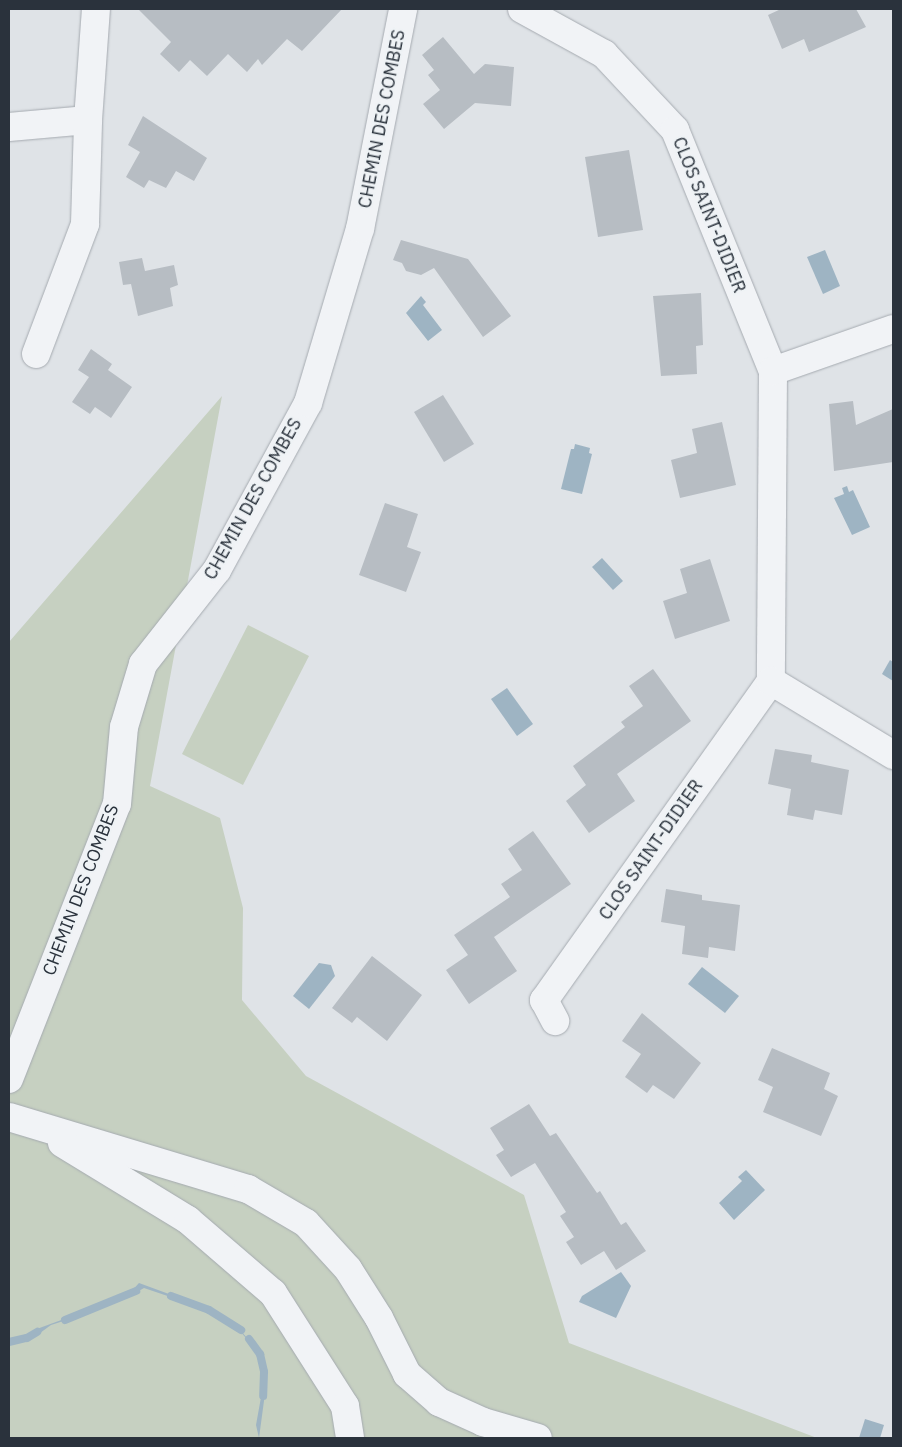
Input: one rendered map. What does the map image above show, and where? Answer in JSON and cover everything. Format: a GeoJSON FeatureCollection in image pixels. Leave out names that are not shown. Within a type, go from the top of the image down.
{"type":"FeatureCollection","features":[{"type":"Feature","properties":{"kind":"street"},"geometry":{"type":"LineString","coordinates":[[36,354],[85,224],[88,120],[96,9]]}},
{"type":"Feature","properties":{"kind":"street","name":"CHEMIN DES COMBES"},"geometry":{"type":"LineString","coordinates":[[9,1078],[116,804],[124,727],[143,664],[217,570],[308,403],[360,229],[403,9]]}},
{"type":"Feature","properties":{"kind":"street","name":"CLOS SAINT-DIDIER"},"geometry":{"type":"LineString","coordinates":[[522,9],[604,54],[675,130],[773,371],[771,681],[544,1000],[555,1021]]}},
{"type":"Feature","properties":{"kind":"street"},"geometry":{"type":"LineString","coordinates":[[9,127],[88,120]]}},
{"type":"Feature","properties":{"kind":"street"},"geometry":{"type":"LineString","coordinates":[[773,371],[893,329]]}},
{"type":"Feature","properties":{"kind":"street"},"geometry":{"type":"LineString","coordinates":[[771,681],[893,756]]}},
{"type":"Feature","properties":{"kind":"street"},"geometry":{"type":"LineString","coordinates":[[9,1117],[38,1128],[132,1153],[248,1189],[306,1224],[348,1269],[379,1318],[407,1374],[439,1402],[483,1422],[538,1438]]}},
{"type":"Feature","properties":{"kind":"street"},"geometry":{"type":"LineString","coordinates":[[38,1128],[188,1220],[273,1293],[345,1406],[350,1438]]}},
{"type":"Feature","properties":{"kind":"green space"},"geometry":{"type":"Polygon","coordinates":[[[222,396],[150,786],[220,818],[243,908],[242,1000],[306,1076],[524,1195],[569,1343],[817,1438],[9,1438],[9,642],[222,396]]]}},
{"type":"Feature","properties":{"kind":"green space"},"geometry":{"type":"Polygon","coordinates":[[[248,625],[309,656],[243,785],[182,754],[248,625]]]}},
{"type":"Feature","properties":{"kind":"water"},"geometry":{"type":"Polygon","coordinates":[[[825,250],[840,286],[823,294],[807,257],[825,250]]]}},
{"type":"Feature","properties":{"kind":"water"},"geometry":{"type":"Polygon","coordinates":[[[421,296],[426,302],[423,305],[442,330],[428,341],[406,313],[421,296]]]}},
{"type":"Feature","properties":{"kind":"water"},"geometry":{"type":"Polygon","coordinates":[[[575,444],[590,448],[589,453],[592,454],[582,494],[561,489],[571,449],[574,449],[575,444]]]}},
{"type":"Feature","properties":{"kind":"water"},"geometry":{"type":"Polygon","coordinates":[[[847,486],[849,492],[853,490],[870,527],[852,535],[834,498],[844,494],[842,488],[847,486]]]}},
{"type":"Feature","properties":{"kind":"water"},"geometry":{"type":"Polygon","coordinates":[[[602,558],[623,581],[613,590],[592,567],[602,558]]]}},
{"type":"Feature","properties":{"kind":"water"},"geometry":{"type":"Polygon","coordinates":[[[890,660],[893,662],[893,681],[882,674],[890,660]]]}},
{"type":"Feature","properties":{"kind":"water"},"geometry":{"type":"Polygon","coordinates":[[[507,688],[533,724],[517,736],[491,699],[507,688]]]}},
{"type":"Feature","properties":{"kind":"water"},"geometry":{"type":"Polygon","coordinates":[[[319,963],[331,965],[335,976],[309,1009],[293,996],[319,963]]]}},
{"type":"Feature","properties":{"kind":"water"},"geometry":{"type":"Polygon","coordinates":[[[702,967],[739,996],[725,1013],[688,984],[702,967]]]}},
{"type":"Feature","properties":{"kind":"water"},"geometry":{"type":"Polygon","coordinates":[[[746,1170],[765,1190],[734,1220],[719,1203],[742,1181],[738,1177],[746,1170]]]}},
{"type":"Feature","properties":{"kind":"water"},"geometry":{"type":"Polygon","coordinates":[[[621,1272],[631,1286],[616,1318],[579,1302],[582,1296],[621,1272]]]}},
{"type":"Feature","properties":{"kind":"water"},"geometry":{"type":"Polygon","coordinates":[[[139,1283],[207,1308],[233,1322],[258,1351],[264,1373],[257,1351],[233,1323],[206,1309],[144,1288],[128,1297],[51,1325],[29,1341],[24,1340],[34,1330],[127,1296],[139,1283]]]}},
{"type":"Feature","properties":{"kind":"water"},"geometry":{"type":"Polygon","coordinates":[[[265,1376],[266,1386],[259,1438],[256,1425],[265,1376]]]}},
{"type":"Feature","properties":{"kind":"water"},"geometry":{"type":"Polygon","coordinates":[[[865,1419],[884,1425],[880,1438],[859,1438],[865,1419]]]}},
{"type":"Feature","properties":{"kind":"building"},"geometry":{"type":"Polygon","coordinates":[[[138,9],[342,9],[302,51],[287,39],[262,65],[258,59],[247,72],[228,54],[207,76],[190,60],[179,72],[160,54],[171,42],[138,9]]]}},
{"type":"Feature","properties":{"kind":"building"},"geometry":{"type":"Polygon","coordinates":[[[781,9],[856,9],[866,27],[809,52],[804,39],[782,49],[768,15],[781,9]]]}},
{"type":"Feature","properties":{"kind":"building"},"geometry":{"type":"Polygon","coordinates":[[[443,37],[474,74],[485,64],[514,67],[511,106],[475,103],[444,129],[423,104],[440,90],[428,75],[434,70],[422,55],[443,37]]]}},
{"type":"Feature","properties":{"kind":"building"},"geometry":{"type":"Polygon","coordinates":[[[143,116],[207,158],[194,181],[176,171],[166,188],[149,180],[144,188],[126,177],[140,152],[128,145],[143,116]]]}},
{"type":"Feature","properties":{"kind":"building"},"geometry":{"type":"Polygon","coordinates":[[[629,150],[643,230],[598,237],[585,157],[629,150]]]}},
{"type":"Feature","properties":{"kind":"building"},"geometry":{"type":"Polygon","coordinates":[[[401,240],[468,259],[511,316],[483,337],[434,268],[421,275],[406,271],[402,263],[393,260],[401,240]]]}},
{"type":"Feature","properties":{"kind":"building"},"geometry":{"type":"Polygon","coordinates":[[[142,258],[145,271],[174,265],[178,285],[170,288],[173,306],[138,316],[131,284],[123,285],[119,262],[142,258]]]}},
{"type":"Feature","properties":{"kind":"building"},"geometry":{"type":"Polygon","coordinates":[[[701,293],[703,345],[696,346],[697,374],[661,376],[653,296],[701,293]]]}},
{"type":"Feature","properties":{"kind":"building"},"geometry":{"type":"Polygon","coordinates":[[[91,349],[112,364],[108,370],[132,387],[111,418],[95,407],[90,414],[72,402],[89,377],[78,370],[91,349]]]}},
{"type":"Feature","properties":{"kind":"building"},"geometry":{"type":"Polygon","coordinates":[[[443,395],[474,444],[444,462],[414,412],[443,395]]]}},
{"type":"Feature","properties":{"kind":"building"},"geometry":{"type":"Polygon","coordinates":[[[853,401],[856,425],[893,409],[893,462],[834,471],[829,404],[853,401]]]}},
{"type":"Feature","properties":{"kind":"building"},"geometry":{"type":"Polygon","coordinates":[[[722,422],[736,485],[680,498],[671,460],[697,453],[692,429],[722,422]]]}},
{"type":"Feature","properties":{"kind":"building"},"geometry":{"type":"Polygon","coordinates":[[[385,503],[418,514],[407,547],[421,552],[406,592],[359,575],[385,503]]]}},
{"type":"Feature","properties":{"kind":"building"},"geometry":{"type":"Polygon","coordinates":[[[710,559],[730,621],[675,639],[663,601],[687,593],[680,569],[710,559]]]}},
{"type":"Feature","properties":{"kind":"building"},"geometry":{"type":"Polygon","coordinates":[[[653,669],[691,721],[617,774],[635,801],[589,833],[566,801],[586,785],[573,766],[625,727],[621,722],[643,706],[629,686],[653,669]]]}},
{"type":"Feature","properties":{"kind":"building"},"geometry":{"type":"Polygon","coordinates":[[[775,749],[812,755],[811,762],[849,770],[842,815],[815,810],[813,820],[787,815],[791,789],[768,784],[775,749]]]}},
{"type":"Feature","properties":{"kind":"building"},"geometry":{"type":"Polygon","coordinates":[[[533,831],[571,884],[494,937],[517,971],[469,1004],[446,970],[468,955],[454,935],[510,897],[501,884],[522,870],[508,849],[533,831]]]}},
{"type":"Feature","properties":{"kind":"building"},"geometry":{"type":"Polygon","coordinates":[[[666,889],[702,895],[702,900],[740,905],[735,951],[709,947],[708,958],[682,954],[685,926],[661,922],[666,889]]]}},
{"type":"Feature","properties":{"kind":"building"},"geometry":{"type":"Polygon","coordinates":[[[372,956],[422,995],[387,1041],[357,1017],[352,1023],[332,1008],[372,956]]]}},
{"type":"Feature","properties":{"kind":"building"},"geometry":{"type":"Polygon","coordinates":[[[642,1013],[701,1063],[674,1099],[653,1085],[647,1093],[625,1077],[641,1054],[622,1041],[642,1013]]]}},
{"type":"Feature","properties":{"kind":"building"},"geometry":{"type":"Polygon","coordinates":[[[772,1048],[830,1073],[824,1089],[838,1096],[821,1136],[763,1112],[773,1087],[758,1080],[772,1048]]]}},
{"type":"Feature","properties":{"kind":"building"},"geometry":{"type":"Polygon","coordinates":[[[529,1104],[550,1136],[556,1133],[597,1193],[600,1191],[621,1225],[626,1222],[646,1251],[616,1270],[604,1251],[581,1265],[566,1242],[574,1237],[560,1216],[566,1212],[535,1163],[511,1177],[496,1155],[504,1150],[490,1128],[529,1104]]]}},
{"type":"Feature","properties":{"kind":"waterway"},"geometry":{"type":"LineString","coordinates":[[65,1320],[136,1291]]}},
{"type":"Feature","properties":{"kind":"waterway"},"geometry":{"type":"LineString","coordinates":[[171,1296],[209,1310],[241,1330]]}},
{"type":"Feature","properties":{"kind":"waterway"},"geometry":{"type":"LineString","coordinates":[[9,1342],[27,1338],[37,1332]]}},
{"type":"Feature","properties":{"kind":"waterway"},"geometry":{"type":"LineString","coordinates":[[249,1339],[260,1354],[264,1372],[263,1396]]}}]}
